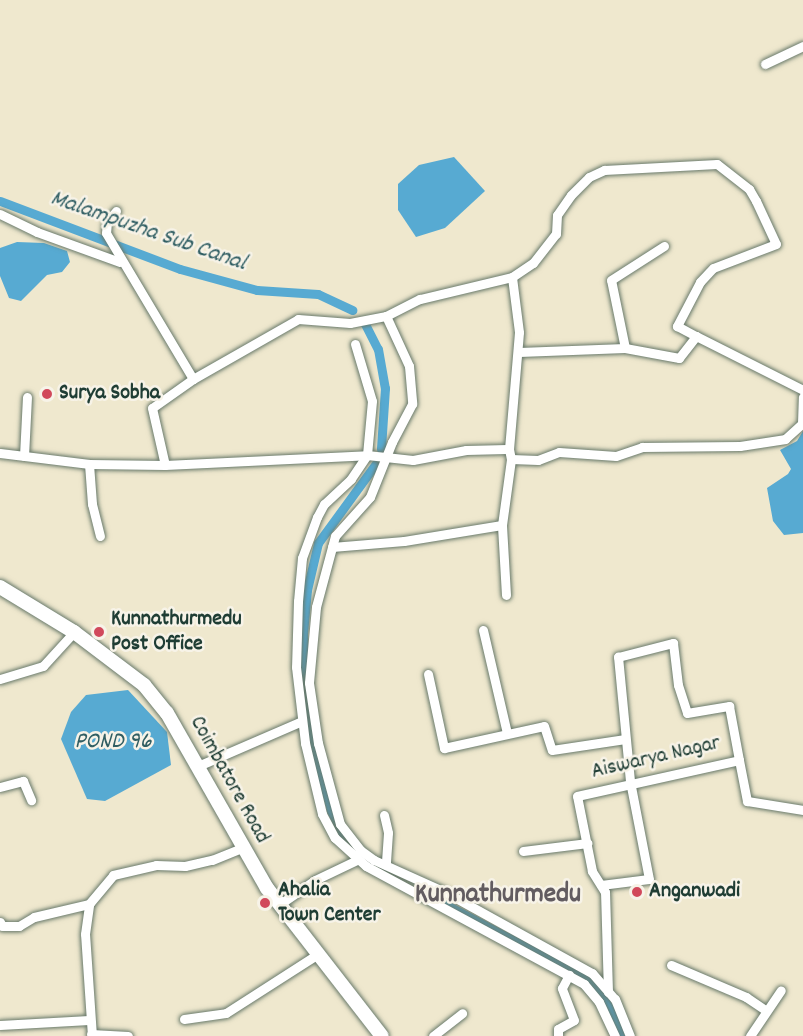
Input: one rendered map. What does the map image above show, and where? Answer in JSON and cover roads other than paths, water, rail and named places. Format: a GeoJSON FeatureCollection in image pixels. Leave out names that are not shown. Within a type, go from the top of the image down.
{"type":"FeatureCollection","features":[{"type":"Feature","properties":{"kind":"main road","name":"Coimbatore Road"},"geometry":{"type":"LineString","coordinates":[[0,587],[74,632],[144,685],[167,713],[241,848],[280,904],[382,1036]]}},
{"type":"Feature","properties":{"kind":"street"},"geometry":{"type":"LineString","coordinates":[[765,64],[803,46]]}},
{"type":"Feature","properties":{"kind":"street"},"geometry":{"type":"LineString","coordinates":[[165,465],[152,408],[193,379],[298,319],[350,322],[386,316],[420,299],[512,277],[533,263],[556,234],[557,215],[589,177],[604,170],[717,164],[749,189],[776,244],[712,268],[700,282],[677,326],[803,390]]}},
{"type":"Feature","properties":{"kind":"street"},"geometry":{"type":"LineString","coordinates":[[116,212],[107,222],[106,233],[120,262],[193,379]]}},
{"type":"Feature","properties":{"kind":"street"},"geometry":{"type":"LineString","coordinates":[[0,214],[120,262]]}},
{"type":"Feature","properties":{"kind":"street"},"geometry":{"type":"LineString","coordinates":[[625,348],[611,280],[664,246]]}},
{"type":"Feature","properties":{"kind":"street"},"geometry":{"type":"LineString","coordinates":[[506,596],[502,525],[519,352],[512,277]]}},
{"type":"Feature","properties":{"kind":"street"},"geometry":{"type":"LineString","coordinates":[[386,316],[402,346],[413,388],[412,404],[386,457],[370,497],[342,525],[332,547],[316,608],[309,683],[312,709],[340,824],[360,850],[390,871],[584,984],[599,1002],[615,1036]]}},
{"type":"Feature","properties":{"kind":"street"},"geometry":{"type":"LineString","coordinates":[[519,352],[625,348],[679,358],[696,336]]}},
{"type":"Feature","properties":{"kind":"street"},"geometry":{"type":"LineString","coordinates":[[355,344],[372,401],[367,455],[347,484],[324,504],[302,558],[296,667],[302,721],[322,814],[335,838],[357,860],[445,892],[592,973],[608,992],[630,1036]]}},
{"type":"Feature","properties":{"kind":"street"},"geometry":{"type":"LineString","coordinates":[[24,456],[27,397]]}},
{"type":"Feature","properties":{"kind":"street"},"geometry":{"type":"LineString","coordinates":[[0,453],[89,464],[165,465],[367,455],[413,460],[466,450],[510,454],[538,460],[559,452],[616,456],[642,447],[758,444],[785,439],[802,423],[803,397]]}},
{"type":"Feature","properties":{"kind":"street"},"geometry":{"type":"LineString","coordinates":[[89,464],[92,504],[100,536]]}},
{"type":"Feature","properties":{"kind":"street"},"geometry":{"type":"LineString","coordinates":[[332,547],[404,541],[502,525]]}},
{"type":"Feature","properties":{"kind":"street"},"geometry":{"type":"LineString","coordinates":[[483,630],[507,733]]}},
{"type":"Feature","properties":{"kind":"street"},"geometry":{"type":"LineString","coordinates":[[0,679],[43,666],[74,632]]}},
{"type":"Feature","properties":{"kind":"street"},"geometry":{"type":"LineString","coordinates":[[601,885],[649,879],[630,781],[618,657],[673,643],[678,685],[687,713],[729,706],[739,760]]}},
{"type":"Feature","properties":{"kind":"street"},"geometry":{"type":"LineString","coordinates":[[428,674],[444,748],[544,726],[552,750],[625,739]]}},
{"type":"Feature","properties":{"kind":"street"},"geometry":{"type":"LineString","coordinates":[[198,766],[302,721]]}},
{"type":"Feature","properties":{"kind":"street","name":"Aiswarya Nagar"},"geometry":{"type":"LineString","coordinates":[[608,992],[605,892],[592,871],[577,796],[630,781],[739,760],[747,801],[803,810]]}},
{"type":"Feature","properties":{"kind":"street"},"geometry":{"type":"LineString","coordinates":[[0,787],[23,781],[31,800]]}},
{"type":"Feature","properties":{"kind":"street"},"geometry":{"type":"LineString","coordinates":[[384,815],[388,833],[390,871]]}},
{"type":"Feature","properties":{"kind":"street"},"geometry":{"type":"LineString","coordinates":[[524,851],[588,843]]}},
{"type":"Feature","properties":{"kind":"street"},"geometry":{"type":"LineString","coordinates":[[128,1036],[92,1035],[89,1020],[85,934],[89,904],[113,875],[156,866],[185,866],[212,860],[241,848]]}},
{"type":"Feature","properties":{"kind":"street"},"geometry":{"type":"LineString","coordinates":[[280,904],[315,880],[357,860]]}},
{"type":"Feature","properties":{"kind":"street"},"geometry":{"type":"LineString","coordinates":[[0,922],[2,926],[19,926],[34,916],[89,904]]}},
{"type":"Feature","properties":{"kind":"street"},"geometry":{"type":"LineString","coordinates":[[184,1019],[226,1013],[318,954]]}},
{"type":"Feature","properties":{"kind":"street"},"geometry":{"type":"LineString","coordinates":[[671,965],[746,997],[765,1010]]}},
{"type":"Feature","properties":{"kind":"street"},"geometry":{"type":"LineString","coordinates":[[558,1036],[558,1029],[574,1020],[562,988],[569,975]]}},
{"type":"Feature","properties":{"kind":"street"},"geometry":{"type":"LineString","coordinates":[[750,1036],[765,1010],[781,990]]}},
{"type":"Feature","properties":{"kind":"street"},"geometry":{"type":"LineString","coordinates":[[433,1036],[462,1013]]}},
{"type":"Feature","properties":{"kind":"street"},"geometry":{"type":"LineString","coordinates":[[1,1036],[1,1025],[89,1020]]}},
{"type":"Feature","properties":{"kind":"water"},"geometry":{"type":"Polygon","coordinates":[[[454,157],[485,191],[445,228],[416,237],[398,210],[398,184],[419,165],[454,157]]]}},
{"type":"Feature","properties":{"kind":"water"},"geometry":{"type":"Polygon","coordinates":[[[17,242],[44,243],[67,251],[70,262],[62,272],[47,275],[21,301],[9,298],[0,276],[0,248],[17,242]]]}},
{"type":"Feature","properties":{"kind":"water"},"geometry":{"type":"Polygon","coordinates":[[[803,431],[803,533],[784,535],[773,521],[767,488],[788,474],[791,469],[780,450],[797,441],[803,431]]]}},
{"type":"Feature","properties":{"kind":"water","name":"POND 96"},"geometry":{"type":"Polygon","coordinates":[[[128,690],[167,732],[171,765],[105,801],[87,799],[61,739],[71,712],[86,695],[128,690]]]}},
{"type":"Feature","properties":{"kind":"waterway","name":"Malampuzha Sub Canal"},"geometry":{"type":"LineString","coordinates":[[0,201],[180,269],[257,290],[318,294],[353,310]]}},
{"type":"Feature","properties":{"kind":"waterway","name":"Malampuzha Sub Canal"},"geometry":{"type":"LineString","coordinates":[[365,324],[378,349],[385,388],[381,449]]}},
{"type":"Feature","properties":{"kind":"waterway","name":"Malampuzha Sub Canal"},"geometry":{"type":"LineString","coordinates":[[359,852],[347,842],[331,810],[319,768],[305,690],[303,634],[307,590],[318,543],[377,462]]}},
{"type":"Feature","properties":{"kind":"waterway","name":"Malampuzha Sub Canal"},"geometry":{"type":"LineString","coordinates":[[418,890],[596,984],[624,1036]]}},
{"type":"Feature","properties":{"kind":"place","name":"Surya Sobha"},"geometry":{"type":"Point","coordinates":[47,394]}},
{"type":"Feature","properties":{"kind":"place","name":"Kunnathurmedu Post Office"},"geometry":{"type":"Point","coordinates":[99,632]}},
{"type":"Feature","properties":{"kind":"place","name":"Anganwadi"},"geometry":{"type":"Point","coordinates":[637,892]}},
{"type":"Feature","properties":{"kind":"place","name":"Ahalia Town Center"},"geometry":{"type":"Point","coordinates":[265,903]}},
{"type":"Feature","properties":{"kind":"district","name":"Kunnathurmedu"},"geometry":{"type":"Point","coordinates":[498,896]}}]}
